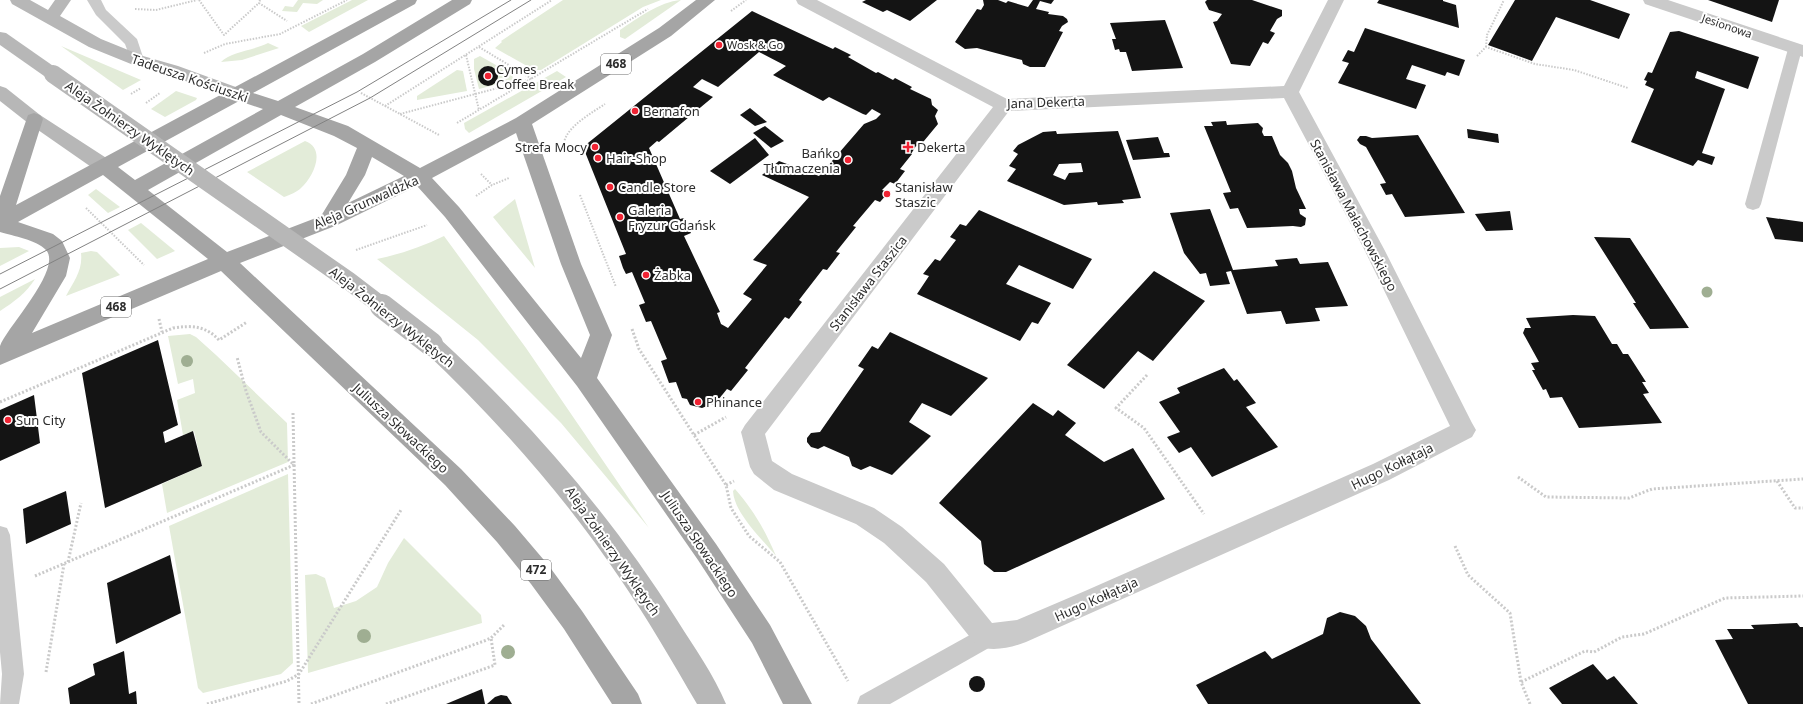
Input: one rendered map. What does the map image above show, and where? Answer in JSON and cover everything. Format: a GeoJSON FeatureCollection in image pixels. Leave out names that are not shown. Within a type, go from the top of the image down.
{"type":"FeatureCollection","features":[{"type":"Feature","properties":{"kind":"main road","name":"Tadeusza Kościuszki"},"geometry":{"type":"LineString","coordinates":[[18,0],[95,43],[137,60],[172,70],[280,108],[341,131],[367,145]]}},
{"type":"Feature","properties":{"kind":"main road"},"geometry":{"type":"LineString","coordinates":[[50,19],[63,0]]}},
{"type":"Feature","properties":{"kind":"main road"},"geometry":{"type":"LineString","coordinates":[[0,223],[409,0]]}},
{"type":"Feature","properties":{"kind":"main road"},"geometry":{"type":"LineString","coordinates":[[0,92],[34,119],[104,166],[134,189],[334,78],[464,0]]}},
{"type":"Feature","properties":{"kind":"main road","name":"Aleja Grunwaldzka"},"geometry":{"type":"LineString","coordinates":[[4,354],[153,290],[385,196],[522,122],[628,56],[707,0]]}},
{"type":"Feature","properties":{"kind":"main road","name":"Aleja Żołnierzy Wyklętych"},"geometry":{"type":"LineString","coordinates":[[0,37],[349,281],[431,344],[490,400],[567,487],[628,569],[660,617],[712,704]]}},
{"type":"Feature","properties":{"kind":"main road"},"geometry":{"type":"LineString","coordinates":[[0,223],[16,178],[34,119]]}},
{"type":"Feature","properties":{"kind":"main road"},"geometry":{"type":"LineString","coordinates":[[522,122],[571,264],[601,336],[585,379]]}},
{"type":"Feature","properties":{"kind":"main road"},"geometry":{"type":"LineString","coordinates":[[328,220],[355,175],[367,145]]}},
{"type":"Feature","properties":{"kind":"main road","name":"Juliusza Słowackiego"},"geometry":{"type":"LineString","coordinates":[[367,145],[420,178],[452,212],[585,379],[707,552],[761,634],[798,704]]}},
{"type":"Feature","properties":{"kind":"main road","name":"Juliusza Słowackiego"},"geometry":{"type":"LineString","coordinates":[[134,189],[224,261],[452,477],[506,534],[573,620],[628,704]]}},
{"type":"Feature","properties":{"kind":"main road"},"geometry":{"type":"LineString","coordinates":[[0,223],[46,239],[56,246],[60,258],[56,276],[4,354]]}},
{"type":"Feature","properties":{"kind":"street","name":"Jana Dekerta"},"geometry":{"type":"LineString","coordinates":[[804,0],[1004,104],[1290,92]]}},
{"type":"Feature","properties":{"kind":"street"},"geometry":{"type":"LineString","coordinates":[[1290,92],[1336,0]]}},
{"type":"Feature","properties":{"kind":"street","name":"Jesionowa"},"geometry":{"type":"LineString","coordinates":[[1651,0],[1799,50]]}},
{"type":"Feature","properties":{"kind":"street","name":"Stanisława Małachowskiego"},"geometry":{"type":"LineString","coordinates":[[1290,92],[1367,237],[1464,430]]}},
{"type":"Feature","properties":{"kind":"street","name":"Stanisława Staszica"},"geometry":{"type":"LineString","coordinates":[[753,432],[1004,104]]}},
{"type":"Feature","properties":{"kind":"street","name":"Hugo Kołłątaja"},"geometry":{"type":"LineString","coordinates":[[986,637],[1017,633],[1080,606],[1368,478],[1464,430]]}},
{"type":"Feature","properties":{"kind":"street"},"geometry":{"type":"LineString","coordinates":[[753,432],[762,467],[783,482],[865,516],[893,535],[935,573],[986,637]]}},
{"type":"Feature","properties":{"kind":"lane"},"geometry":{"type":"LineString","coordinates":[[94,0],[101,12],[132,42],[137,60]]}},
{"type":"Feature","properties":{"kind":"lane"},"geometry":{"type":"LineString","coordinates":[[1753,204],[1799,50]]}},
{"type":"Feature","properties":{"kind":"lane"},"geometry":{"type":"LineString","coordinates":[[0,535],[13,674],[8,704]]}},
{"type":"Feature","properties":{"kind":"lane"},"geometry":{"type":"LineString","coordinates":[[868,704],[986,637]]}},
{"type":"Feature","properties":{"kind":"path"},"geometry":{"type":"LineString","coordinates":[[133,9],[156,10],[198,0],[224,35],[259,3],[260,0]]}},
{"type":"Feature","properties":{"kind":"path"},"geometry":{"type":"LineString","coordinates":[[217,49],[225,44],[280,34],[347,0]]}},
{"type":"Feature","properties":{"kind":"path"},"geometry":{"type":"LineString","coordinates":[[385,106],[552,0]]}},
{"type":"Feature","properties":{"kind":"path"},"geometry":{"type":"LineString","coordinates":[[1478,56],[1486,47],[1486,35],[1504,0]]}},
{"type":"Feature","properties":{"kind":"path"},"geometry":{"type":"LineString","coordinates":[[259,3],[287,21]]}},
{"type":"Feature","properties":{"kind":"path"},"geometry":{"type":"LineString","coordinates":[[452,127],[624,22],[651,8]]}},
{"type":"Feature","properties":{"kind":"path"},"geometry":{"type":"LineString","coordinates":[[280,34],[308,56]]}},
{"type":"Feature","properties":{"kind":"path"},"geometry":{"type":"LineString","coordinates":[[478,47],[532,79]]}},
{"type":"Feature","properties":{"kind":"path"},"geometry":{"type":"LineString","coordinates":[[1486,47],[1534,64],[1574,70],[1628,88]]}},
{"type":"Feature","properties":{"kind":"path"},"geometry":{"type":"LineString","coordinates":[[466,55],[478,110]]}},
{"type":"Feature","properties":{"kind":"path"},"geometry":{"type":"LineString","coordinates":[[334,78],[348,87],[439,135],[462,155],[492,185]]}},
{"type":"Feature","properties":{"kind":"path"},"geometry":{"type":"LineString","coordinates":[[400,114],[474,93],[532,79]]}},
{"type":"Feature","properties":{"kind":"path"},"geometry":{"type":"LineString","coordinates":[[439,135],[445,131]]}},
{"type":"Feature","properties":{"kind":"path"},"geometry":{"type":"LineString","coordinates":[[350,253],[425,226],[452,212],[492,185],[537,165]]}},
{"type":"Feature","properties":{"kind":"path"},"geometry":{"type":"LineString","coordinates":[[65,188],[146,267],[153,290],[162,332]]}},
{"type":"Feature","properties":{"kind":"path"},"geometry":{"type":"LineString","coordinates":[[579,190],[617,290]]}},
{"type":"Feature","properties":{"kind":"path"},"geometry":{"type":"LineString","coordinates":[[0,402],[162,332],[183,327],[198,327],[212,331],[219,340],[271,307]]}},
{"type":"Feature","properties":{"kind":"path"},"geometry":{"type":"LineString","coordinates":[[631,327],[639,349],[726,485],[731,508],[749,536],[780,562],[850,684]]}},
{"type":"Feature","properties":{"kind":"path"},"geometry":{"type":"LineString","coordinates":[[237,357],[246,392],[261,432],[294,465]]}},
{"type":"Feature","properties":{"kind":"path"},"geometry":{"type":"LineString","coordinates":[[1147,375],[1116,408],[1144,428],[1204,514]]}},
{"type":"Feature","properties":{"kind":"path"},"geometry":{"type":"LineString","coordinates":[[293,413],[299,674],[298,704]]}},
{"type":"Feature","properties":{"kind":"path"},"geometry":{"type":"LineString","coordinates":[[694,434],[725,416],[753,432]]}},
{"type":"Feature","properties":{"kind":"path"},"geometry":{"type":"LineString","coordinates":[[5,588],[294,465]]}},
{"type":"Feature","properties":{"kind":"path"},"geometry":{"type":"LineString","coordinates":[[1518,476],[1546,497],[1629,498],[1652,489],[1803,479]]}},
{"type":"Feature","properties":{"kind":"path"},"geometry":{"type":"LineString","coordinates":[[1777,481],[1795,508],[1803,508]]}},
{"type":"Feature","properties":{"kind":"path"},"geometry":{"type":"LineString","coordinates":[[46,673],[66,563],[81,503]]}},
{"type":"Feature","properties":{"kind":"path"},"geometry":{"type":"LineString","coordinates":[[207,704],[287,681],[299,674],[401,510]]}},
{"type":"Feature","properties":{"kind":"path"},"geometry":{"type":"LineString","coordinates":[[1455,546],[1468,575],[1510,613],[1521,682],[1530,704]]}},
{"type":"Feature","properties":{"kind":"path"},"geometry":{"type":"LineString","coordinates":[[1521,682],[1585,651],[1594,652],[1622,637],[1644,634],[1725,598],[1803,596]]}},
{"type":"Feature","properties":{"kind":"path"},"geometry":{"type":"LineString","coordinates":[[311,704],[458,652],[491,638],[505,624]]}},
{"type":"Feature","properties":{"kind":"path"},"geometry":{"type":"LineString","coordinates":[[386,704],[495,665],[491,638]]}},
{"type":"Feature","properties":{"kind":"green space"},"geometry":{"type":"Polygon","coordinates":[[[298,0],[323,0],[317,4],[303,3],[297,12],[282,11],[285,6],[293,7],[298,0]]]}},
{"type":"Feature","properties":{"kind":"green space"},"geometry":{"type":"Polygon","coordinates":[[[352,0],[368,0],[309,32],[301,26],[352,0]]]}},
{"type":"Feature","properties":{"kind":"green space"},"geometry":{"type":"Polygon","coordinates":[[[563,0],[661,0],[643,7],[541,70],[534,70],[495,48],[502,42],[501,41],[563,0]]]}},
{"type":"Feature","properties":{"kind":"green space"},"geometry":{"type":"Polygon","coordinates":[[[681,0],[625,39],[620,37],[620,30],[641,16],[657,7],[673,1],[681,0]]]}},
{"type":"Feature","properties":{"kind":"green space"},"geometry":{"type":"Polygon","coordinates":[[[268,43],[279,48],[242,60],[221,62],[236,53],[268,43]]]}},
{"type":"Feature","properties":{"kind":"green space"},"geometry":{"type":"Polygon","coordinates":[[[61,46],[141,80],[123,90],[61,46]]]}},
{"type":"Feature","properties":{"kind":"green space"},"geometry":{"type":"Polygon","coordinates":[[[480,56],[512,74],[513,80],[479,89],[474,69],[474,59],[480,56]]]}},
{"type":"Feature","properties":{"kind":"green space"},"geometry":{"type":"Polygon","coordinates":[[[457,70],[463,71],[467,91],[417,100],[417,96],[457,70]]]}},
{"type":"Feature","properties":{"kind":"green space"},"geometry":{"type":"Polygon","coordinates":[[[557,71],[566,77],[469,133],[465,129],[464,123],[557,71]]]}},
{"type":"Feature","properties":{"kind":"green space"},"geometry":{"type":"Polygon","coordinates":[[[176,91],[197,98],[196,100],[165,117],[151,109],[176,91]]]}},
{"type":"Feature","properties":{"kind":"green space"},"geometry":{"type":"Polygon","coordinates":[[[305,141],[312,145],[315,150],[317,156],[316,163],[306,183],[295,192],[284,197],[247,172],[305,141]]]}},
{"type":"Feature","properties":{"kind":"green space"},"geometry":{"type":"Polygon","coordinates":[[[96,189],[120,207],[108,213],[88,195],[96,189]]]}},
{"type":"Feature","properties":{"kind":"green space"},"geometry":{"type":"Polygon","coordinates":[[[515,199],[535,268],[493,217],[515,199]]]}},
{"type":"Feature","properties":{"kind":"green space"},"geometry":{"type":"Polygon","coordinates":[[[141,223],[175,251],[157,259],[128,230],[141,223]]]}},
{"type":"Feature","properties":{"kind":"green space"},"geometry":{"type":"Polygon","coordinates":[[[444,236],[526,348],[649,528],[561,423],[478,340],[377,259],[411,250],[444,236]]]}},
{"type":"Feature","properties":{"kind":"green space"},"geometry":{"type":"Polygon","coordinates":[[[19,247],[29,251],[0,266],[0,248],[19,247]]]}},
{"type":"Feature","properties":{"kind":"green space"},"geometry":{"type":"Polygon","coordinates":[[[91,251],[97,252],[120,275],[66,296],[81,265],[81,253],[91,251]]]}},
{"type":"Feature","properties":{"kind":"green space"},"geometry":{"type":"Polygon","coordinates":[[[35,279],[28,289],[0,311],[0,297],[35,279]]]}},
{"type":"Feature","properties":{"kind":"green space"},"geometry":{"type":"Polygon","coordinates":[[[190,334],[196,337],[216,355],[287,423],[288,462],[167,513],[162,484],[202,466],[194,431],[183,435],[177,400],[195,393],[193,379],[178,384],[168,336],[190,334]]]}},
{"type":"Feature","properties":{"kind":"green space"},"geometry":{"type":"Polygon","coordinates":[[[288,474],[293,663],[281,674],[203,693],[198,688],[169,526],[288,474]]]}},
{"type":"Feature","properties":{"kind":"green space"},"geometry":{"type":"Polygon","coordinates":[[[735,489],[748,505],[758,521],[776,556],[743,517],[735,499],[733,491],[735,489]]]}},
{"type":"Feature","properties":{"kind":"green space"},"geometry":{"type":"Polygon","coordinates":[[[404,538],[481,615],[482,623],[308,673],[305,575],[316,574],[325,578],[334,608],[356,601],[377,587],[388,563],[404,538]]]}},
{"type":"Feature","properties":{"kind":"building"},"geometry":{"type":"Polygon","coordinates":[[[866,0],[937,0],[910,21],[887,10],[883,12],[862,2],[866,0]]]}},
{"type":"Feature","properties":{"kind":"building"},"geometry":{"type":"Polygon","coordinates":[[[983,0],[998,0],[1006,3],[1008,1],[1028,7],[1033,0],[1054,0],[1051,4],[1040,1],[1036,9],[1049,12],[1048,14],[1063,16],[1068,22],[1062,26],[1059,31],[1063,32],[1045,67],[1030,67],[1023,64],[1022,60],[977,48],[965,49],[955,42],[977,9],[981,10],[984,5],[983,0]]]}},
{"type":"Feature","properties":{"kind":"building"},"geometry":{"type":"Polygon","coordinates":[[[1207,0],[1252,0],[1282,10],[1282,16],[1277,19],[1270,31],[1275,33],[1268,44],[1263,42],[1250,66],[1231,64],[1213,22],[1217,21],[1222,14],[1209,10],[1205,2],[1207,0]]]}},
{"type":"Feature","properties":{"kind":"building"},"geometry":{"type":"Polygon","coordinates":[[[1379,0],[1443,0],[1456,5],[1459,28],[1377,3],[1379,0]]]}},
{"type":"Feature","properties":{"kind":"building"},"geometry":{"type":"Polygon","coordinates":[[[1515,0],[1590,0],[1630,14],[1619,39],[1556,17],[1532,61],[1488,45],[1515,0]]]}},
{"type":"Feature","properties":{"kind":"building"},"geometry":{"type":"Polygon","coordinates":[[[1708,0],[1779,0],[1772,22],[1708,0]]]}},
{"type":"Feature","properties":{"kind":"building"},"geometry":{"type":"Polygon","coordinates":[[[752,11],[833,49],[835,47],[851,55],[848,57],[876,73],[878,72],[893,80],[895,78],[912,87],[910,89],[931,99],[932,105],[938,110],[935,116],[938,124],[919,147],[916,146],[912,154],[900,169],[905,171],[895,184],[890,182],[882,190],[888,192],[887,194],[880,202],[875,200],[853,226],[856,227],[836,252],[840,253],[827,270],[823,269],[799,300],[802,302],[789,319],[785,317],[745,368],[748,370],[731,391],[727,389],[714,405],[712,404],[702,408],[690,405],[687,399],[682,398],[676,382],[669,383],[661,361],[667,359],[651,321],[646,322],[639,305],[645,303],[632,272],[626,274],[623,268],[619,256],[626,254],[583,147],[752,11]],[[759,52],[718,87],[702,79],[693,87],[713,97],[659,142],[657,141],[649,148],[680,219],[684,218],[691,233],[684,236],[720,312],[717,313],[721,324],[728,328],[752,299],[743,294],[767,265],[753,260],[809,197],[762,175],[779,161],[819,176],[864,124],[876,119],[881,114],[872,109],[866,115],[829,97],[823,101],[773,75],[786,66],[759,52]]]}},
{"type":"Feature","properties":{"kind":"building"},"geometry":{"type":"Polygon","coordinates":[[[1165,20],[1183,68],[1132,71],[1126,52],[1120,52],[1119,49],[1115,50],[1112,39],[1116,39],[1110,23],[1165,20]]]}},
{"type":"Feature","properties":{"kind":"building"},"geometry":{"type":"Polygon","coordinates":[[[1365,28],[1465,60],[1459,76],[1447,72],[1445,76],[1412,65],[1406,79],[1426,85],[1416,109],[1338,83],[1349,63],[1342,61],[1348,50],[1354,52],[1365,28]]]}},
{"type":"Feature","properties":{"kind":"building"},"geometry":{"type":"Polygon","coordinates":[[[1679,31],[1759,57],[1748,89],[1697,71],[1695,78],[1725,89],[1702,153],[1715,157],[1712,165],[1698,160],[1693,166],[1631,142],[1654,89],[1645,85],[1647,81],[1644,80],[1648,72],[1652,73],[1670,32],[1679,31]]]}},
{"type":"Feature","properties":{"kind":"building","name":"Cymes Coffee Break"},"geometry":{"type":"Polygon","coordinates":[[[488,66],[495,69],[498,76],[495,83],[488,86],[481,83],[478,76],[481,69],[488,66]]]}},
{"type":"Feature","properties":{"kind":"building"},"geometry":{"type":"Polygon","coordinates":[[[750,108],[767,122],[755,126],[740,115],[750,108]]]}},
{"type":"Feature","properties":{"kind":"building"},"geometry":{"type":"Polygon","coordinates":[[[1226,121],[1227,125],[1258,123],[1263,128],[1262,132],[1264,136],[1272,136],[1280,155],[1288,163],[1292,171],[1296,188],[1306,209],[1299,209],[1300,214],[1306,218],[1305,225],[1301,227],[1247,228],[1238,208],[1230,209],[1223,193],[1231,192],[1204,126],[1213,126],[1211,122],[1226,121]]]}},
{"type":"Feature","properties":{"kind":"building"},"geometry":{"type":"Polygon","coordinates":[[[765,126],[784,141],[771,148],[753,133],[765,126]]]}},
{"type":"Feature","properties":{"kind":"building"},"geometry":{"type":"Polygon","coordinates":[[[1467,129],[1498,134],[1499,143],[1468,138],[1467,129]]]}},
{"type":"Feature","properties":{"kind":"building"},"geometry":{"type":"Polygon","coordinates":[[[1056,131],[1057,134],[1118,131],[1141,198],[1122,200],[1124,203],[1098,205],[1097,202],[1064,205],[1007,181],[1016,169],[1009,166],[1018,154],[1013,151],[1018,145],[1043,132],[1056,131]],[[1081,163],[1059,164],[1053,175],[1065,180],[1069,173],[1083,172],[1081,163]]]}},
{"type":"Feature","properties":{"kind":"building"},"geometry":{"type":"Polygon","coordinates":[[[1418,135],[1465,213],[1405,217],[1392,194],[1386,195],[1380,184],[1386,183],[1366,147],[1360,144],[1357,140],[1360,136],[1372,138],[1418,135]]]}},
{"type":"Feature","properties":{"kind":"building"},"geometry":{"type":"Polygon","coordinates":[[[1158,137],[1164,153],[1169,153],[1170,157],[1133,160],[1126,140],[1158,137]]]}},
{"type":"Feature","properties":{"kind":"building"},"geometry":{"type":"Polygon","coordinates":[[[755,138],[769,155],[730,184],[710,171],[755,138]]]}},
{"type":"Feature","properties":{"kind":"building"},"geometry":{"type":"Polygon","coordinates":[[[1210,209],[1233,270],[1278,266],[1275,260],[1297,258],[1300,264],[1328,262],[1348,306],[1315,308],[1320,321],[1286,324],[1281,311],[1247,314],[1231,271],[1226,272],[1230,284],[1210,286],[1206,273],[1200,274],[1184,253],[1170,213],[1210,209]]]}},
{"type":"Feature","properties":{"kind":"building"},"geometry":{"type":"Polygon","coordinates":[[[979,210],[1092,259],[1073,289],[1019,265],[1006,284],[1051,303],[1038,324],[1032,322],[1020,341],[917,294],[929,276],[923,274],[935,259],[940,261],[956,240],[950,237],[960,224],[966,226],[979,210]]]}},
{"type":"Feature","properties":{"kind":"building"},"geometry":{"type":"Polygon","coordinates":[[[1510,211],[1513,230],[1486,231],[1475,214],[1510,211]]]}},
{"type":"Feature","properties":{"kind":"building"},"geometry":{"type":"Polygon","coordinates":[[[1766,217],[1803,222],[1803,242],[1775,239],[1766,217]]]}},
{"type":"Feature","properties":{"kind":"building"},"geometry":{"type":"Polygon","coordinates":[[[1594,237],[1630,238],[1689,328],[1650,329],[1633,303],[1636,303],[1594,237]]]}},
{"type":"Feature","properties":{"kind":"building"},"geometry":{"type":"Polygon","coordinates":[[[1154,271],[1205,301],[1153,361],[1138,351],[1104,389],[1067,365],[1154,271]]]}},
{"type":"Feature","properties":{"kind":"building"},"geometry":{"type":"Polygon","coordinates":[[[1573,315],[1595,316],[1612,344],[1617,344],[1623,354],[1628,354],[1646,382],[1642,382],[1649,393],[1643,394],[1662,423],[1579,428],[1562,397],[1550,398],[1546,389],[1543,390],[1532,370],[1535,370],[1531,363],[1539,362],[1523,333],[1525,328],[1531,328],[1526,318],[1573,315]]]}},
{"type":"Feature","properties":{"kind":"building"},"geometry":{"type":"Polygon","coordinates":[[[890,332],[988,378],[951,416],[922,403],[909,422],[931,436],[892,475],[870,466],[861,470],[852,466],[849,457],[824,446],[818,449],[811,447],[807,442],[807,438],[811,433],[820,432],[864,369],[858,366],[872,346],[878,349],[890,332]]]}},
{"type":"Feature","properties":{"kind":"building"},"geometry":{"type":"Polygon","coordinates":[[[158,340],[178,425],[163,432],[165,443],[193,431],[202,466],[105,508],[82,373],[158,340]]]}},
{"type":"Feature","properties":{"kind":"building"},"geometry":{"type":"Polygon","coordinates":[[[1224,368],[1234,381],[1237,379],[1256,403],[1246,407],[1278,447],[1212,477],[1191,447],[1179,453],[1167,437],[1180,432],[1159,402],[1180,393],[1177,388],[1224,368]]]}},
{"type":"Feature","properties":{"kind":"building"},"geometry":{"type":"Polygon","coordinates":[[[34,395],[40,443],[0,461],[0,410],[34,395]]]}},
{"type":"Feature","properties":{"kind":"building"},"geometry":{"type":"Polygon","coordinates":[[[1033,403],[1053,416],[1058,410],[1076,423],[1065,435],[1104,462],[1133,448],[1165,499],[1006,572],[994,572],[984,564],[981,541],[939,503],[1033,403]]]}},
{"type":"Feature","properties":{"kind":"building"},"geometry":{"type":"Polygon","coordinates":[[[66,491],[71,524],[26,544],[23,509],[66,491]]]}},
{"type":"Feature","properties":{"kind":"building"},"geometry":{"type":"Polygon","coordinates":[[[170,555],[181,613],[116,644],[107,583],[170,555]]]}},
{"type":"Feature","properties":{"kind":"building"},"geometry":{"type":"Polygon","coordinates":[[[1340,612],[1355,616],[1366,626],[1371,639],[1421,704],[1208,704],[1196,685],[1265,651],[1272,659],[1323,634],[1327,618],[1340,612]]]}},
{"type":"Feature","properties":{"kind":"building"},"geometry":{"type":"Polygon","coordinates":[[[1797,623],[1800,627],[1803,627],[1803,704],[1748,704],[1715,640],[1733,639],[1727,629],[1754,629],[1751,625],[1797,623]]]}},
{"type":"Feature","properties":{"kind":"building"},"geometry":{"type":"Polygon","coordinates":[[[124,651],[129,694],[136,691],[137,704],[70,704],[68,688],[95,675],[93,664],[124,651]]]}},
{"type":"Feature","properties":{"kind":"building"},"geometry":{"type":"Polygon","coordinates":[[[1593,664],[1607,680],[1614,676],[1638,704],[1562,704],[1549,688],[1593,664]]]}},
{"type":"Feature","properties":{"kind":"building"},"geometry":{"type":"Polygon","coordinates":[[[977,676],[984,681],[985,684],[980,691],[977,692],[970,687],[969,684],[974,677],[977,676]]]}},
{"type":"Feature","properties":{"kind":"building"},"geometry":{"type":"Polygon","coordinates":[[[482,689],[485,704],[446,704],[482,689]]]}},
{"type":"Feature","properties":{"kind":"building"},"geometry":{"type":"Polygon","coordinates":[[[501,695],[507,696],[512,704],[487,704],[495,697],[501,695]]]}},
{"type":"Feature","properties":{"kind":"tram line"},"geometry":{"type":"LineString","coordinates":[[0,274],[357,92],[511,0]]}},
{"type":"Feature","properties":{"kind":"tram line"},"geometry":{"type":"LineString","coordinates":[[0,289],[370,98],[531,0]]}},
{"type":"Feature","properties":{"kind":"place","name":"Wosk & Go"},"geometry":{"type":"Point","coordinates":[719,45]}},
{"type":"Feature","properties":{"kind":"place","name":"Cymes Coffee Break"},"geometry":{"type":"Point","coordinates":[488,76]}},
{"type":"Feature","properties":{"kind":"place","name":"Bernafon"},"geometry":{"type":"Point","coordinates":[635,111]}},
{"type":"Feature","properties":{"kind":"place","name":"Strefa Mocy"},"geometry":{"type":"Point","coordinates":[595,147]}},
{"type":"Feature","properties":{"kind":"place","name":"Dekerta"},"geometry":{"type":"Point","coordinates":[908,147]}},
{"type":"Feature","properties":{"kind":"place","name":"Hair-Shop"},"geometry":{"type":"Point","coordinates":[598,158]}},
{"type":"Feature","properties":{"kind":"place","name":"Bańko Tłumaczenia"},"geometry":{"type":"Point","coordinates":[848,160]}},
{"type":"Feature","properties":{"kind":"place","name":"Candle Store"},"geometry":{"type":"Point","coordinates":[610,187]}},
{"type":"Feature","properties":{"kind":"place","name":"Stanisław Staszic"},"geometry":{"type":"Point","coordinates":[887,194]}},
{"type":"Feature","properties":{"kind":"place","name":"Galeria Fryzur Gdańsk"},"geometry":{"type":"Point","coordinates":[620,217]}},
{"type":"Feature","properties":{"kind":"place","name":"Żabka"},"geometry":{"type":"Point","coordinates":[646,275]}},
{"type":"Feature","properties":{"kind":"place","name":"Phinance"},"geometry":{"type":"Point","coordinates":[698,402]}},
{"type":"Feature","properties":{"kind":"place","name":"Sun City"},"geometry":{"type":"Point","coordinates":[8,420]}}]}
